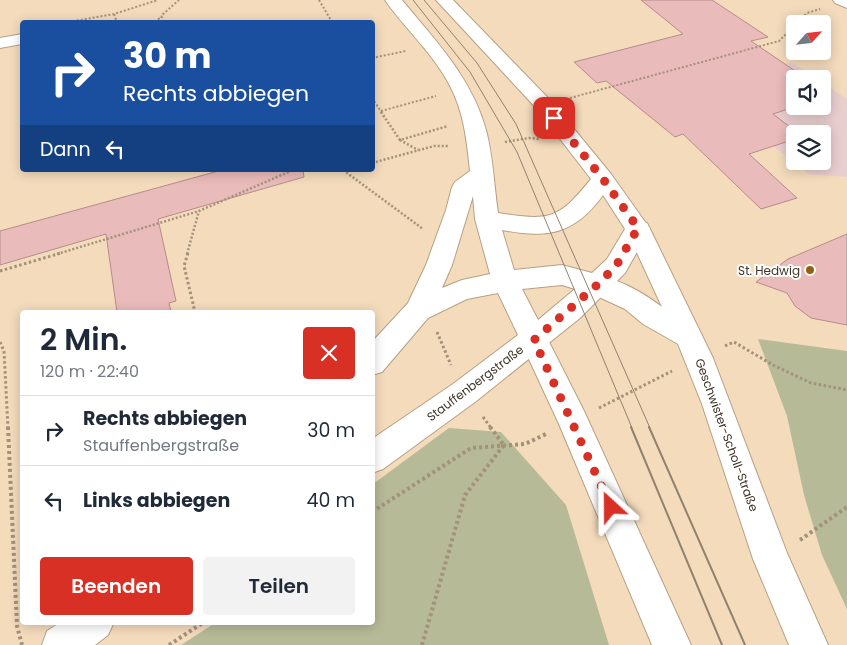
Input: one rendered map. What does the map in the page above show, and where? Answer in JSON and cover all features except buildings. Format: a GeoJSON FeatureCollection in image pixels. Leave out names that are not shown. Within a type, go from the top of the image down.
{"type":"FeatureCollection","features":[{"type":"Feature","properties":{"kind":"street"},"geometry":{"type":"LineString","coordinates":[[393,0],[431,46],[461,90],[472,119],[478,144],[487,219],[495,251],[506,281],[573,421],[672,645]]}},
{"type":"Feature","properties":{"kind":"street","name":"Geschwister-Scholl-Straße"},"geometry":{"type":"LineString","coordinates":[[444,0],[544,105],[603,179],[638,228],[694,346],[717,404],[771,559],[809,645]]}},
{"type":"Feature","properties":{"kind":"street"},"geometry":{"type":"LineString","coordinates":[[841,0],[847,4]]}},
{"type":"Feature","properties":{"kind":"street"},"geometry":{"type":"LineString","coordinates":[[0,43],[20,39]]}},
{"type":"Feature","properties":{"kind":"street"},"geometry":{"type":"LineString","coordinates":[[422,309],[458,210],[462,187],[482,174]]}},
{"type":"Feature","properties":{"kind":"street"},"geometry":{"type":"LineString","coordinates":[[487,219],[524,225],[546,224],[559,221],[573,215],[603,179]]}},
{"type":"Feature","properties":{"kind":"street","name":"Stauffenbergstraße"},"geometry":{"type":"LineString","coordinates":[[375,456],[464,393],[534,340],[616,266],[638,228]]}},
{"type":"Feature","properties":{"kind":"street"},"geometry":{"type":"LineString","coordinates":[[375,360],[422,309],[462,290],[506,281],[562,275],[597,285],[634,301],[694,346]]}},
{"type":"Feature","properties":{"kind":"street"},"geometry":{"type":"LineString","coordinates":[[61,645],[91,625]]}},
{"type":"Feature","properties":{"kind":"path"},"geometry":{"type":"LineString","coordinates":[[80,20],[114,14],[158,0]]}},
{"type":"Feature","properties":{"kind":"path"},"geometry":{"type":"LineString","coordinates":[[157,20],[179,0]]}},
{"type":"Feature","properties":{"kind":"path"},"geometry":{"type":"LineString","coordinates":[[319,0],[331,20]]}},
{"type":"Feature","properties":{"kind":"path"},"geometry":{"type":"LineString","coordinates":[[114,14],[116,20]]}},
{"type":"Feature","properties":{"kind":"path"},"geometry":{"type":"LineString","coordinates":[[161,20],[162,15]]}},
{"type":"Feature","properties":{"kind":"path"},"geometry":{"type":"LineString","coordinates":[[544,105],[779,41],[786,34]]}},
{"type":"Feature","properties":{"kind":"path"},"geometry":{"type":"LineString","coordinates":[[375,57],[431,46]]}},
{"type":"Feature","properties":{"kind":"path"},"geometry":{"type":"LineString","coordinates":[[381,111],[461,90]]}},
{"type":"Feature","properties":{"kind":"path"},"geometry":{"type":"LineString","coordinates":[[375,102],[400,140],[418,150]]}},
{"type":"Feature","properties":{"kind":"path"},"geometry":{"type":"LineString","coordinates":[[400,140],[472,119]]}},
{"type":"Feature","properties":{"kind":"path"},"geometry":{"type":"LineString","coordinates":[[375,162],[434,146],[478,144],[529,138],[574,142]]}},
{"type":"Feature","properties":{"kind":"path"},"geometry":{"type":"LineString","coordinates":[[0,270],[199,211],[288,172]]}},
{"type":"Feature","properties":{"kind":"path"},"geometry":{"type":"LineString","coordinates":[[346,172],[446,245]]}},
{"type":"Feature","properties":{"kind":"path"},"geometry":{"type":"LineString","coordinates":[[195,310],[184,266],[199,211]]}},
{"type":"Feature","properties":{"kind":"path"},"geometry":{"type":"LineString","coordinates":[[422,309],[464,393]]}},
{"type":"Feature","properties":{"kind":"path"},"geometry":{"type":"LineString","coordinates":[[0,342],[4,351],[17,626],[22,645]]}},
{"type":"Feature","properties":{"kind":"path"},"geometry":{"type":"LineString","coordinates":[[694,346],[734,342],[773,365],[811,383],[847,390]]}},
{"type":"Feature","properties":{"kind":"path"},"geometry":{"type":"LineString","coordinates":[[375,510],[471,448],[504,444],[465,495],[422,645]]}},
{"type":"Feature","properties":{"kind":"path"},"geometry":{"type":"LineString","coordinates":[[771,559],[847,507]]}},
{"type":"Feature","properties":{"kind":"path"},"geometry":{"type":"LineString","coordinates":[[169,645],[199,625]]}},
{"type":"Feature","properties":{"kind":"shaded area"},"geometry":{"type":"Polygon","coordinates":[[[791,62],[803,70],[786,70],[786,115],[831,115],[831,88],[847,99],[847,177],[808,174],[803,170],[831,170],[831,125],[786,125],[786,156],[701,88],[791,62]]]}},
{"type":"Feature","properties":{"kind":"green space"},"geometry":{"type":"Polygon","coordinates":[[[758,339],[847,351],[847,609],[822,555],[804,495],[787,416],[758,339]]]}},
{"type":"Feature","properties":{"kind":"green space"},"geometry":{"type":"Polygon","coordinates":[[[449,428],[501,432],[566,505],[609,645],[181,645],[212,625],[375,625],[375,483],[449,428]]]}},
{"type":"Feature","properties":{"kind":"tram line"},"geometry":{"type":"LineString","coordinates":[[413,0],[470,72],[517,152],[632,428]]}},
{"type":"Feature","properties":{"kind":"tram line"},"geometry":{"type":"LineString","coordinates":[[424,0],[477,63],[516,124],[650,428]]}},
{"type":"Feature","properties":{"kind":"tram line"},"geometry":{"type":"LineString","coordinates":[[631,427],[722,645]]}},
{"type":"Feature","properties":{"kind":"tram line"},"geometry":{"type":"LineString","coordinates":[[649,427],[745,645]]}},
{"type":"Feature","properties":{"kind":"place","name":"St. Hedwig"},"geometry":{"type":"Point","coordinates":[810,270]}},
{"type":"Feature","properties":{"kind":"route"},"geometry":{"type":"LineString","coordinates":[[554,118],[603,179],[638,228],[616,266],[570,310],[534,340],[573,421],[611,507]]}}]}
